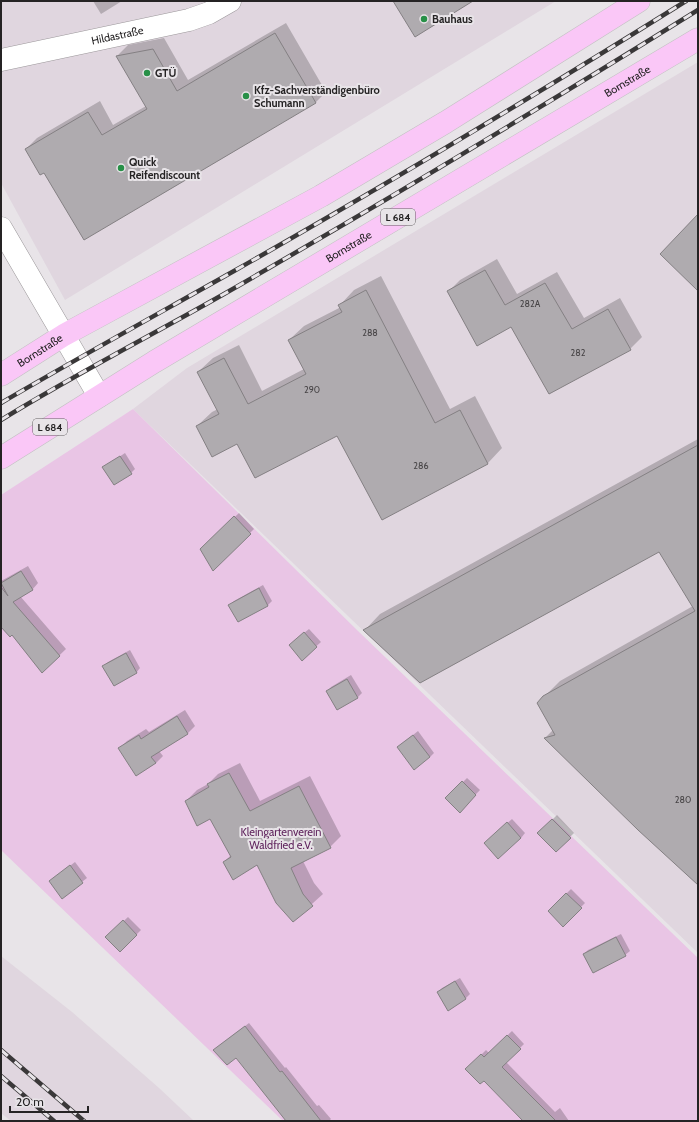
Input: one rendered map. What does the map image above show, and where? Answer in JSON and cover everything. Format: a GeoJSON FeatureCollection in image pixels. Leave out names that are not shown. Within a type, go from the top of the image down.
{"type":"FeatureCollection","features":[{"type":"Feature","properties":{"kind":"main road","name":"Bornstraße"},"geometry":{"type":"LineString","coordinates":[[1,375],[64,335],[321,196],[446,122],[639,1]]}},
{"type":"Feature","properties":{"kind":"main road","name":"Bornstraße"},"geometry":{"type":"LineString","coordinates":[[1,458],[99,396],[698,38]]}},
{"type":"Feature","properties":{"kind":"street","name":"Hildastraße"},"geometry":{"type":"LineString","coordinates":[[1,60],[189,20],[209,13],[230,1]]}},
{"type":"Feature","properties":{"kind":"street"},"geometry":{"type":"LineString","coordinates":[[1,228],[99,396]]}},
{"type":"Feature","properties":{"kind":"shaded area"},"geometry":{"type":"Polygon","coordinates":[[[1,1],[556,1],[65,300],[1,183],[1,1]]]}},
{"type":"Feature","properties":{"kind":"shaded area"},"geometry":{"type":"Polygon","coordinates":[[[698,62],[698,953],[133,409],[187,368],[698,62]]]}},
{"type":"Feature","properties":{"kind":"shaded area"},"geometry":{"type":"Polygon","coordinates":[[[1,956],[72,1012],[159,1088],[194,1121],[11,1121],[1,1113],[1,956]]]}},
{"type":"Feature","properties":{"kind":"green space","name":"Kleingartenverein Waldfried e.V."},"geometry":{"type":"Polygon","coordinates":[[[133,409],[358,631],[698,958],[698,1121],[283,1121],[1,850],[1,495],[133,409]]]}},
{"type":"Feature","properties":{"kind":"building","name":"Bauhaus"},"geometry":{"type":"Polygon","coordinates":[[[393,1],[473,1],[415,37],[393,1]]]}},
{"type":"Feature","properties":{"kind":"building"},"geometry":{"type":"Polygon","coordinates":[[[275,33],[316,103],[84,240],[44,173],[40,175],[25,149],[88,112],[102,135],[147,109],[116,56],[153,49],[177,91],[275,33]]]}},
{"type":"Feature","properties":{"kind":"building"},"geometry":{"type":"Polygon","coordinates":[[[698,214],[698,291],[660,254],[698,214]]]}},
{"type":"Feature","properties":{"kind":"building"},"geometry":{"type":"Polygon","coordinates":[[[485,270],[505,305],[545,283],[572,329],[608,309],[631,350],[549,394],[511,327],[477,346],[447,291],[485,270]]]}},
{"type":"Feature","properties":{"kind":"building"},"geometry":{"type":"Polygon","coordinates":[[[366,290],[435,423],[460,410],[488,464],[382,520],[337,436],[255,478],[237,444],[212,457],[196,426],[219,414],[197,372],[224,358],[248,404],[306,374],[288,340],[342,312],[338,305],[366,290]]]}},
{"type":"Feature","properties":{"kind":"building"},"geometry":{"type":"Polygon","coordinates":[[[698,445],[698,885],[638,830],[544,738],[555,735],[537,703],[543,696],[695,611],[659,552],[420,683],[363,630],[698,445]]]}},
{"type":"Feature","properties":{"kind":"building"},"geometry":{"type":"Polygon","coordinates":[[[120,456],[132,474],[114,485],[102,467],[120,456]]]}},
{"type":"Feature","properties":{"kind":"building"},"geometry":{"type":"Polygon","coordinates":[[[234,516],[251,534],[213,571],[200,549],[234,516]]]}},
{"type":"Feature","properties":{"kind":"building"},"geometry":{"type":"Polygon","coordinates":[[[21,571],[33,590],[13,602],[60,656],[42,673],[12,635],[10,637],[1,627],[1,587],[8,596],[1,583],[21,571]]]}},
{"type":"Feature","properties":{"kind":"building"},"geometry":{"type":"Polygon","coordinates":[[[259,588],[268,606],[238,622],[228,605],[259,588]]]}},
{"type":"Feature","properties":{"kind":"building"},"geometry":{"type":"Polygon","coordinates":[[[304,632],[317,647],[302,661],[289,645],[304,632]]]}},
{"type":"Feature","properties":{"kind":"building"},"geometry":{"type":"Polygon","coordinates":[[[126,653],[137,673],[114,686],[102,666],[126,653]]]}},
{"type":"Feature","properties":{"kind":"building"},"geometry":{"type":"Polygon","coordinates":[[[347,679],[358,698],[337,710],[326,691],[347,679]]]}},
{"type":"Feature","properties":{"kind":"building"},"geometry":{"type":"Polygon","coordinates":[[[177,716],[188,734],[151,757],[156,763],[136,776],[118,748],[139,735],[141,739],[177,716]]]}},
{"type":"Feature","properties":{"kind":"building"},"geometry":{"type":"Polygon","coordinates":[[[413,735],[430,757],[414,770],[397,747],[413,735]]]}},
{"type":"Feature","properties":{"kind":"building"},"geometry":{"type":"Polygon","coordinates":[[[229,773],[250,811],[299,786],[331,848],[291,868],[303,894],[313,906],[293,922],[276,903],[257,865],[233,880],[223,862],[231,857],[210,819],[197,826],[185,801],[209,787],[207,784],[229,773]]]}},
{"type":"Feature","properties":{"kind":"building"},"geometry":{"type":"Polygon","coordinates":[[[462,781],[476,795],[460,813],[445,798],[462,781]]]}},
{"type":"Feature","properties":{"kind":"building"},"geometry":{"type":"Polygon","coordinates":[[[552,819],[571,838],[556,852],[537,833],[552,819]]]}},
{"type":"Feature","properties":{"kind":"building"},"geometry":{"type":"Polygon","coordinates":[[[507,822],[521,838],[498,859],[484,843],[507,822]]]}},
{"type":"Feature","properties":{"kind":"building"},"geometry":{"type":"Polygon","coordinates":[[[70,865],[83,883],[62,899],[49,881],[70,865]]]}},
{"type":"Feature","properties":{"kind":"building"},"geometry":{"type":"Polygon","coordinates":[[[566,893],[582,908],[563,927],[548,911],[566,893]]]}},
{"type":"Feature","properties":{"kind":"building"},"geometry":{"type":"Polygon","coordinates":[[[123,920],[137,935],[120,952],[105,937],[123,920]]]}},
{"type":"Feature","properties":{"kind":"building"},"geometry":{"type":"Polygon","coordinates":[[[616,937],[626,956],[593,973],[583,954],[616,937]]]}},
{"type":"Feature","properties":{"kind":"building"},"geometry":{"type":"Polygon","coordinates":[[[455,981],[466,999],[448,1011],[437,992],[455,981]]]}},
{"type":"Feature","properties":{"kind":"building"},"geometry":{"type":"Polygon","coordinates":[[[245,1026],[280,1072],[282,1071],[321,1121],[286,1121],[236,1058],[227,1065],[213,1050],[245,1026]]]}},
{"type":"Feature","properties":{"kind":"building"},"geometry":{"type":"Polygon","coordinates":[[[507,1035],[521,1049],[502,1067],[556,1121],[523,1121],[484,1081],[480,1084],[465,1069],[481,1054],[484,1057],[507,1035]]]}},
{"type":"Feature","properties":{"kind":"railway"},"geometry":{"type":"LineString","coordinates":[[1,403],[348,206],[518,105],[686,1]]}},
{"type":"Feature","properties":{"kind":"railway"},"geometry":{"type":"LineString","coordinates":[[1,420],[84,371],[224,294],[344,224],[522,118],[698,10]]}},
{"type":"Feature","properties":{"kind":"railway"},"geometry":{"type":"LineString","coordinates":[[1,1050],[84,1121]]}},
{"type":"Feature","properties":{"kind":"railway"},"geometry":{"type":"LineString","coordinates":[[1,1076],[54,1121]]}},
{"type":"Feature","properties":{"kind":"place","name":"Bauhaus"},"geometry":{"type":"Point","coordinates":[424,19]}},
{"type":"Feature","properties":{"kind":"place","name":"GTÜ"},"geometry":{"type":"Point","coordinates":[147,73]}},
{"type":"Feature","properties":{"kind":"place","name":"Kfz-Sachverständigenbüro Schumann"},"geometry":{"type":"Point","coordinates":[246,96]}},
{"type":"Feature","properties":{"kind":"place","name":"Quick Reifendiscount"},"geometry":{"type":"Point","coordinates":[121,168]}}]}
